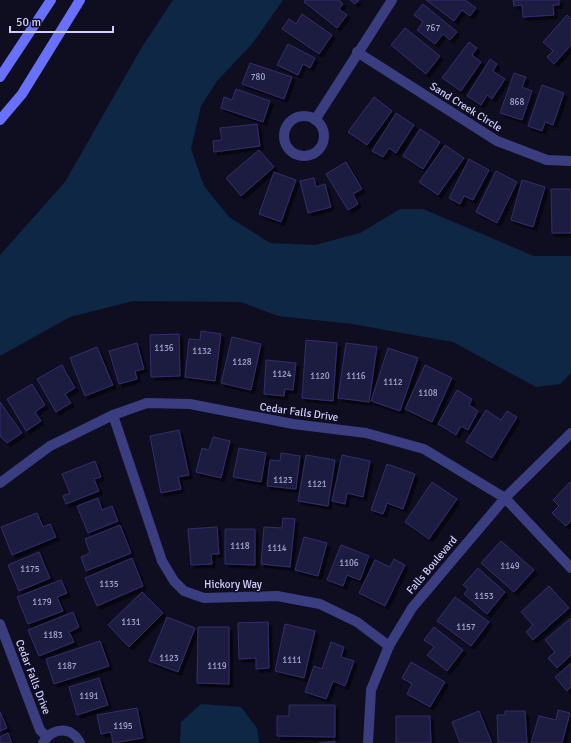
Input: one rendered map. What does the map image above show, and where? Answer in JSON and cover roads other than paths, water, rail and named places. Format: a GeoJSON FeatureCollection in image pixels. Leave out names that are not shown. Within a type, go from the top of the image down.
{"type":"FeatureCollection","features":[{"type":"Feature","properties":{"kind":"main road"},"geometry":{"type":"LineString","coordinates":[[0,77],[51,0]]}},
{"type":"Feature","properties":{"kind":"main road"},"geometry":{"type":"LineString","coordinates":[[0,120],[22,94],[80,0]]}},
{"type":"Feature","properties":{"kind":"street"},"geometry":{"type":"LineString","coordinates":[[315,120],[357,52],[392,0]]}},
{"type":"Feature","properties":{"kind":"street","name":"Sand Creek Circle"},"geometry":{"type":"LineString","coordinates":[[357,52],[497,141],[546,160],[571,161]]}},
{"type":"Feature","properties":{"kind":"street","name":"Cedar Falls Drive"},"geometry":{"type":"LineString","coordinates":[[0,483],[50,446],[113,415],[146,404],[190,404],[293,424],[366,432],[424,449],[505,498],[571,568]]}},
{"type":"Feature","properties":{"kind":"street","name":"Hickory Way"},"geometry":{"type":"LineString","coordinates":[[113,415],[162,561],[174,581],[184,591],[204,598],[277,596],[320,604],[357,622],[389,646]]}},
{"type":"Feature","properties":{"kind":"street","name":"Falls Boulevard"},"geometry":{"type":"LineString","coordinates":[[368,743],[371,690],[389,646],[412,608],[505,498],[571,433]]}},
{"type":"Feature","properties":{"kind":"street","name":"Cedar Falls Drive"},"geometry":{"type":"LineString","coordinates":[[0,624],[45,740],[56,730],[62,730],[74,734],[80,743]]}},
{"type":"Feature","properties":{"kind":"water"},"geometry":{"type":"Polygon","coordinates":[[[173,0],[283,0],[252,44],[217,81],[201,106],[191,149],[204,186],[229,217],[270,243],[315,245],[360,233],[400,209],[423,209],[534,256],[571,256],[571,373],[560,384],[536,387],[453,342],[352,324],[278,316],[241,302],[133,301],[70,317],[0,356],[0,255],[65,182],[142,47],[173,0]]]}},
{"type":"Feature","properties":{"kind":"water"},"geometry":{"type":"Polygon","coordinates":[[[201,704],[241,707],[257,728],[259,743],[180,743],[181,722],[201,704]]]}}]}
